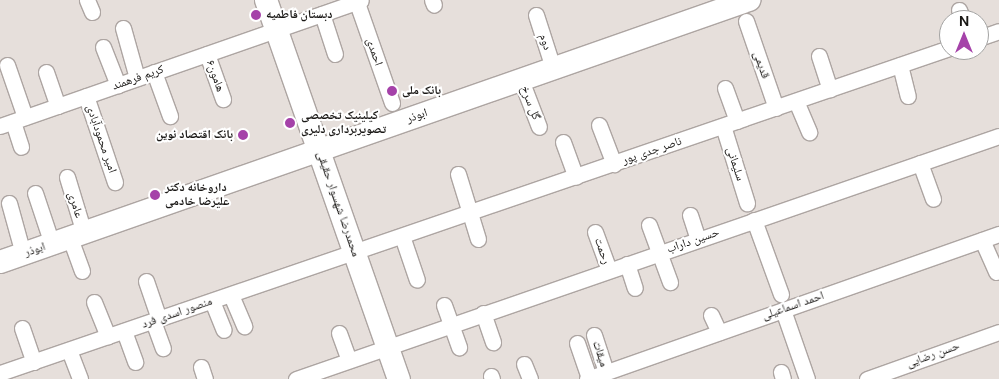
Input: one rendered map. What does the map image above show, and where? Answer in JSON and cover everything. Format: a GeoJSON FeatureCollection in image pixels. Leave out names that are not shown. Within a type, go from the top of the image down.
{"type":"FeatureCollection","features":[{"type":"Feature","properties":{"kind":"main road","name":"محمدرضا شهسوار حقیقی"},"geometry":{"type":"LineString","coordinates":[[266,0],[399,379]]}},
{"type":"Feature","properties":{"kind":"main road","name":"ابوذر"},"geometry":{"type":"LineString","coordinates":[[0,262],[554,68],[747,10]]}},
{"type":"Feature","properties":{"kind":"street","name":"کریم فرهمند"},"geometry":{"type":"LineString","coordinates":[[12,122],[358,0]]}},
{"type":"Feature","properties":{"kind":"street","name":"احمدی"},"geometry":{"type":"LineString","coordinates":[[358,0],[392,103]]}},
{"type":"Feature","properties":{"kind":"street","name":"قدیمی"},"geometry":{"type":"LineString","coordinates":[[747,10],[776,108]]}},
{"type":"Feature","properties":{"kind":"street"},"geometry":{"type":"LineString","coordinates":[[322,14],[335,54]]}},
{"type":"Feature","properties":{"kind":"street","name":"دوم"},"geometry":{"type":"LineString","coordinates":[[536,15],[554,68]]}},
{"type":"Feature","properties":{"kind":"street"},"geometry":{"type":"LineString","coordinates":[[123,28],[138,78]]}},
{"type":"Feature","properties":{"kind":"street"},"geometry":{"type":"LineString","coordinates":[[103,47],[118,85]]}},
{"type":"Feature","properties":{"kind":"street","name":"ناصر جدی پور"},"geometry":{"type":"LineString","coordinates":[[355,252],[939,52]]}},
{"type":"Feature","properties":{"kind":"street","name":"هامون۶"},"geometry":{"type":"LineString","coordinates":[[207,54],[223,99]]}},
{"type":"Feature","properties":{"kind":"street"},"geometry":{"type":"LineString","coordinates":[[819,56],[830,89]]}},
{"type":"Feature","properties":{"kind":"street"},"geometry":{"type":"LineString","coordinates":[[7,66],[12,122],[21,147]]}},
{"type":"Feature","properties":{"kind":"street"},"geometry":{"type":"LineString","coordinates":[[900,66],[908,96]]}},
{"type":"Feature","properties":{"kind":"street"},"geometry":{"type":"LineString","coordinates":[[46,72],[58,106]]}},
{"type":"Feature","properties":{"kind":"street"},"geometry":{"type":"LineString","coordinates":[[154,72],[170,116]]}},
{"type":"Feature","properties":{"kind":"street","name":"گل سرخ"},"geometry":{"type":"LineString","coordinates":[[521,80],[539,127]]}},
{"type":"Feature","properties":{"kind":"street","name":"سلیمانی"},"geometry":{"type":"LineString","coordinates":[[725,88],[730,124],[747,203]]}},
{"type":"Feature","properties":{"kind":"street","name":"امیر محمودآبادی"},"geometry":{"type":"LineString","coordinates":[[86,96],[115,182]]}},
{"type":"Feature","properties":{"kind":"street"},"geometry":{"type":"LineString","coordinates":[[796,101],[808,132]]}},
{"type":"Feature","properties":{"kind":"street"},"geometry":{"type":"LineString","coordinates":[[599,125],[614,164]]}},
{"type":"Feature","properties":{"kind":"street","name":"حسین داراب"},"geometry":{"type":"LineString","coordinates":[[296,379],[999,136]]}},
{"type":"Feature","properties":{"kind":"street"},"geometry":{"type":"LineString","coordinates":[[563,142],[576,177]]}},
{"type":"Feature","properties":{"kind":"street"},"geometry":{"type":"LineString","coordinates":[[920,163],[933,199]]}},
{"type":"Feature","properties":{"kind":"street"},"geometry":{"type":"LineString","coordinates":[[458,174],[478,239]]}},
{"type":"Feature","properties":{"kind":"street","name":"عامری"},"geometry":{"type":"LineString","coordinates":[[67,177],[69,238]]}},
{"type":"Feature","properties":{"kind":"street"},"geometry":{"type":"LineString","coordinates":[[35,193],[69,238],[82,271]]}},
{"type":"Feature","properties":{"kind":"street"},"geometry":{"type":"LineString","coordinates":[[9,203],[23,254]]}},
{"type":"Feature","properties":{"kind":"street"},"geometry":{"type":"LineString","coordinates":[[690,214],[698,239]]}},
{"type":"Feature","properties":{"kind":"street"},"geometry":{"type":"LineString","coordinates":[[754,220],[780,294]]}},
{"type":"Feature","properties":{"kind":"street"},"geometry":{"type":"LineString","coordinates":[[648,225],[670,282]]}},
{"type":"Feature","properties":{"kind":"street","name":"رحمت"},"geometry":{"type":"LineString","coordinates":[[595,232],[609,270]]}},
{"type":"Feature","properties":{"kind":"street","name":"احمد اسماعیلی"},"geometry":{"type":"LineString","coordinates":[[588,379],[719,332],[745,316],[783,310],[999,234]]}},
{"type":"Feature","properties":{"kind":"street"},"geometry":{"type":"LineString","coordinates":[[402,236],[417,280]]}},
{"type":"Feature","properties":{"kind":"street"},"geometry":{"type":"LineString","coordinates":[[982,240],[996,272]]}},
{"type":"Feature","properties":{"kind":"street","name":"منصور اسدی فرد"},"geometry":{"type":"LineString","coordinates":[[0,373],[355,252]]}},
{"type":"Feature","properties":{"kind":"street"},"geometry":{"type":"LineString","coordinates":[[627,264],[635,288]]}},
{"type":"Feature","properties":{"kind":"street"},"geometry":{"type":"LineString","coordinates":[[146,281],[163,348]]}},
{"type":"Feature","properties":{"kind":"street"},"geometry":{"type":"LineString","coordinates":[[231,295],[244,326]]}},
{"type":"Feature","properties":{"kind":"street"},"geometry":{"type":"LineString","coordinates":[[212,301],[224,330]]}},
{"type":"Feature","properties":{"kind":"street"},"geometry":{"type":"LineString","coordinates":[[94,302],[108,336]]}},
{"type":"Feature","properties":{"kind":"street"},"geometry":{"type":"LineString","coordinates":[[444,306],[459,346]]}},
{"type":"Feature","properties":{"kind":"street"},"geometry":{"type":"LineString","coordinates":[[783,310],[807,379]]}},
{"type":"Feature","properties":{"kind":"street"},"geometry":{"type":"LineString","coordinates":[[483,314],[493,342]]}},
{"type":"Feature","properties":{"kind":"street"},"geometry":{"type":"LineString","coordinates":[[711,315],[719,332]]}},
{"type":"Feature","properties":{"kind":"street"},"geometry":{"type":"LineString","coordinates":[[22,328],[34,362]]}},
{"type":"Feature","properties":{"kind":"street"},"geometry":{"type":"LineString","coordinates":[[124,331],[135,362]]}},
{"type":"Feature","properties":{"kind":"street","name":"حسن رضایی"},"geometry":{"type":"LineString","coordinates":[[867,379],[999,332]]}},
{"type":"Feature","properties":{"kind":"street"},"geometry":{"type":"LineString","coordinates":[[339,333],[349,360]]}},
{"type":"Feature","properties":{"kind":"street","name":"میقات"},"geometry":{"type":"LineString","coordinates":[[594,335],[606,372]]}},
{"type":"Feature","properties":{"kind":"street"},"geometry":{"type":"LineString","coordinates":[[577,343],[588,379]]}},
{"type":"Feature","properties":{"kind":"street"},"geometry":{"type":"LineString","coordinates":[[69,350],[80,379]]}},
{"type":"Feature","properties":{"kind":"street"},"geometry":{"type":"LineString","coordinates":[[524,364],[530,379]]}},
{"type":"Feature","properties":{"kind":"place","name":"دبستان فاطمیه"},"geometry":{"type":"Point","coordinates":[256,15]}},
{"type":"Feature","properties":{"kind":"place","name":"بانک ملی"},"geometry":{"type":"Point","coordinates":[392,91]}},
{"type":"Feature","properties":{"kind":"place","name":"کیلینیک تخصصی تصویربرداری دلیری"},"geometry":{"type":"Point","coordinates":[290,123]}},
{"type":"Feature","properties":{"kind":"place","name":"بانک اقتصاد نوین"},"geometry":{"type":"Point","coordinates":[243,135]}},
{"type":"Feature","properties":{"kind":"place","name":"داروخانه دکتر علیرضا خادمی"},"geometry":{"type":"Point","coordinates":[155,195]}}]}
